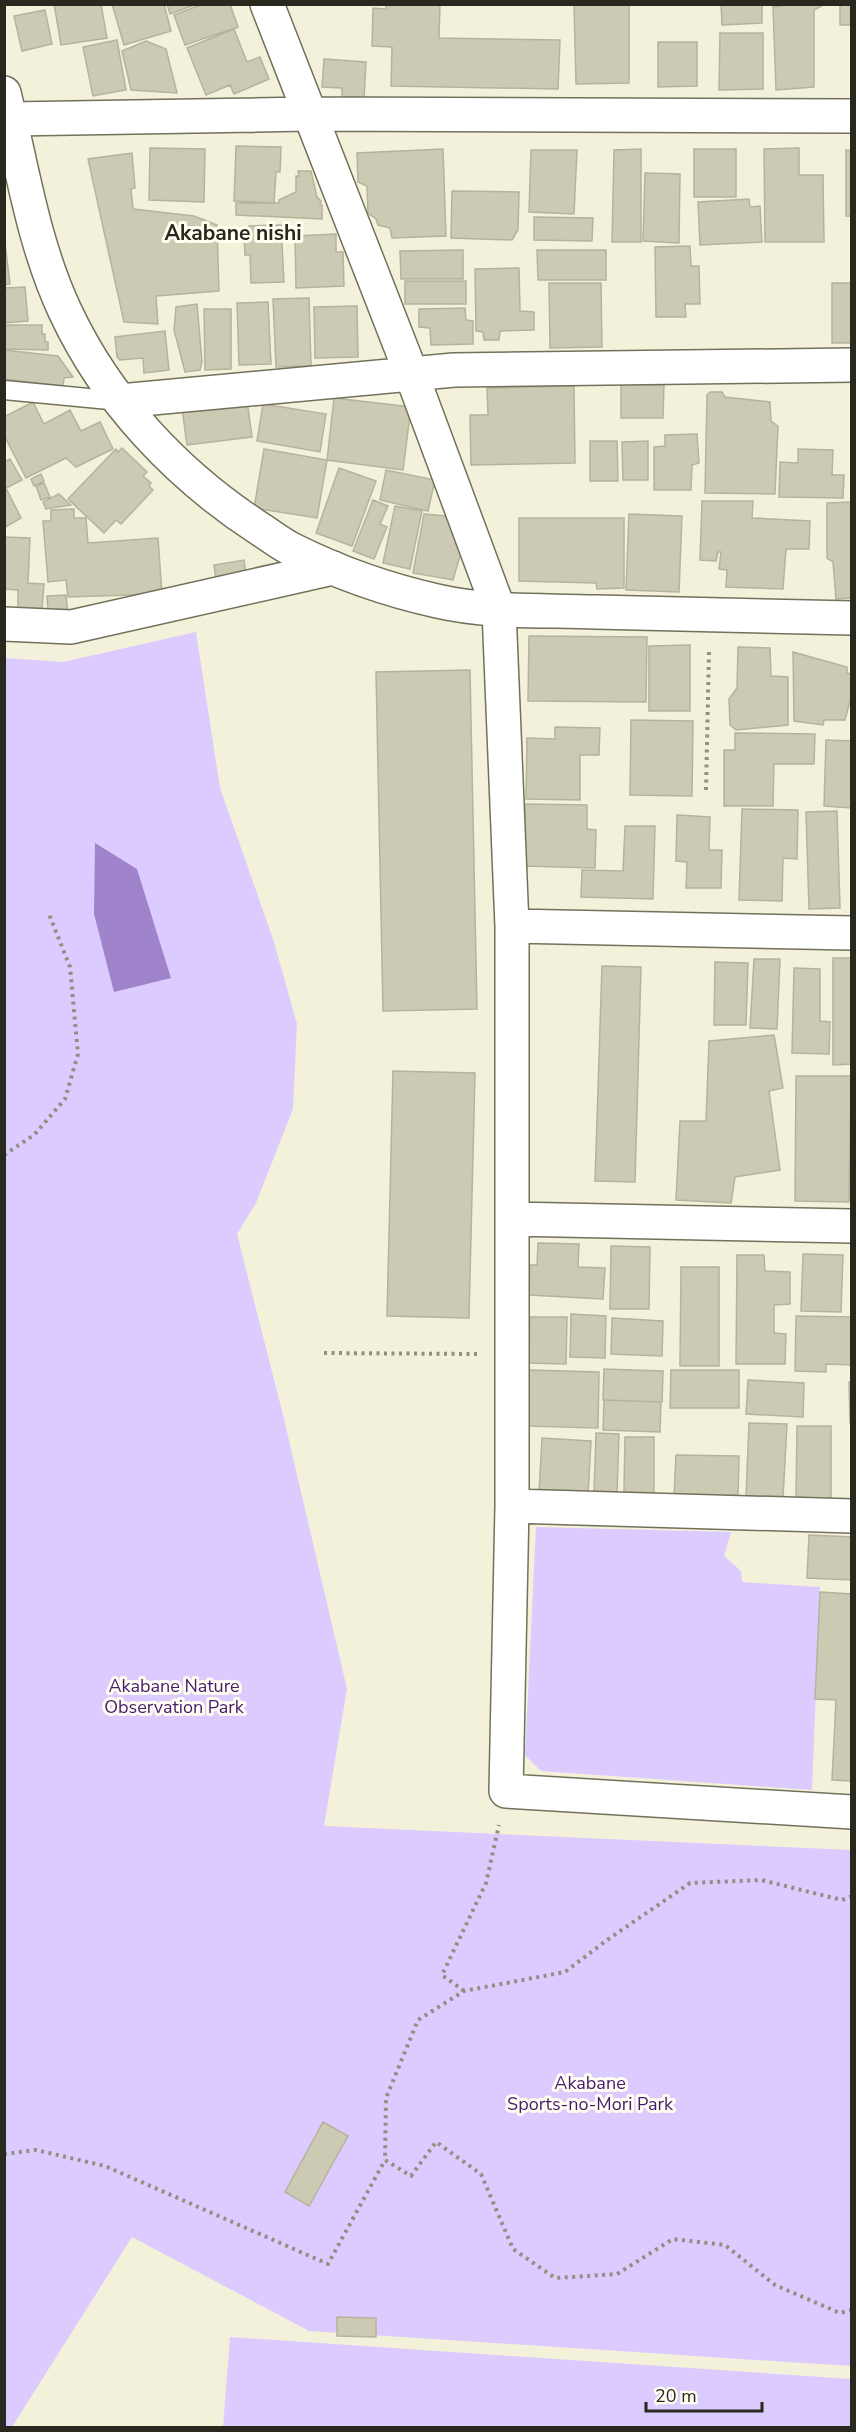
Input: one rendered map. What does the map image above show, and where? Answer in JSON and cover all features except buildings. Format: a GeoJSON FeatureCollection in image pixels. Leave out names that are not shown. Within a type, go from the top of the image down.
{"type":"FeatureCollection","features":[{"type":"Feature","properties":{"kind":"street"},"geometry":{"type":"LineString","coordinates":[[267,4],[411,373],[499,610],[512,926],[512,1506],[506,1791],[852,1812]]}},
{"type":"Feature","properties":{"kind":"street"},"geometry":{"type":"LineString","coordinates":[[852,116],[309,114],[8,106],[34,223],[46,265],[65,312],[95,364],[120,401],[157,444],[195,481],[240,516],[291,549],[378,585],[439,602],[499,610],[852,618]]}},
{"type":"Feature","properties":{"kind":"street"},"geometry":{"type":"LineString","coordinates":[[120,401],[454,370],[852,365]]}},
{"type":"Feature","properties":{"kind":"street"},"geometry":{"type":"LineString","coordinates":[[4,624],[71,627],[333,568]]}},
{"type":"Feature","properties":{"kind":"street"},"geometry":{"type":"LineString","coordinates":[[512,926],[852,933]]}},
{"type":"Feature","properties":{"kind":"street"},"geometry":{"type":"LineString","coordinates":[[512,1219],[852,1226]]}},
{"type":"Feature","properties":{"kind":"street"},"geometry":{"type":"LineString","coordinates":[[512,1506],[852,1516]]}},
{"type":"Feature","properties":{"kind":"lane"},"geometry":{"type":"LineString","coordinates":[[4,390],[120,401]]}},
{"type":"Feature","properties":{"kind":"path"},"geometry":{"type":"LineString","coordinates":[[706,789],[709,664]]}},
{"type":"Feature","properties":{"kind":"path"},"geometry":{"type":"LineString","coordinates":[[4,1155],[34,1135],[65,1099],[78,1054],[70,967],[49,914]]}},
{"type":"Feature","properties":{"kind":"path"},"geometry":{"type":"LineString","coordinates":[[324,1353],[478,1354]]}},
{"type":"Feature","properties":{"kind":"path"},"geometry":{"type":"LineString","coordinates":[[464,1991],[442,1975],[486,1883],[506,1791]]}},
{"type":"Feature","properties":{"kind":"path"},"geometry":{"type":"LineString","coordinates":[[4,2154],[36,2150],[105,2166],[328,2264],[385,2160],[386,2098],[418,2020],[464,1991],[565,1972],[690,1883],[760,1880],[842,1900],[852,1896]]}},
{"type":"Feature","properties":{"kind":"path"},"geometry":{"type":"LineString","coordinates":[[385,2160],[411,2176],[436,2142],[481,2174],[513,2249],[555,2278],[617,2274],[673,2239],[714,2243],[725,2245],[775,2285],[840,2313],[852,2310]]}},
{"type":"Feature","properties":{"kind":"green space"},"geometry":{"type":"Polygon","coordinates":[[[196,632],[220,788],[273,939],[297,1024],[293,1109],[256,1203],[237,1234],[283,1415],[347,1689],[324,1826],[851,1850],[851,2366],[309,2331],[132,2237],[12,2427],[5,2427],[5,658],[63,662],[196,632]]]}},
{"type":"Feature","properties":{"kind":"green space"},"geometry":{"type":"Polygon","coordinates":[[[536,1527],[731,1532],[724,1556],[741,1571],[742,1582],[820,1587],[812,1790],[541,1771],[525,1755],[536,1527]]]}},
{"type":"Feature","properties":{"kind":"green space"},"geometry":{"type":"Polygon","coordinates":[[[230,2337],[851,2379],[851,2427],[223,2427],[230,2337]]]}},
{"type":"Feature","properties":{"kind":"shaded area"},"geometry":{"type":"Polygon","coordinates":[[[95,843],[137,869],[171,978],[114,992],[94,914],[95,843]]]}},
{"type":"Feature","properties":{"kind":"district","name":"Akabane nishi"},"geometry":{"type":"Point","coordinates":[233,233]}},
{"type":"Feature","properties":{"kind":"park label","name":"Akabane Nature Observation Park"},"geometry":{"type":"Point","coordinates":[174,1696]}},
{"type":"Feature","properties":{"kind":"park label","name":"Akabane Sports-no-Mori Park"},"geometry":{"type":"Point","coordinates":[590,2093]}}]}
